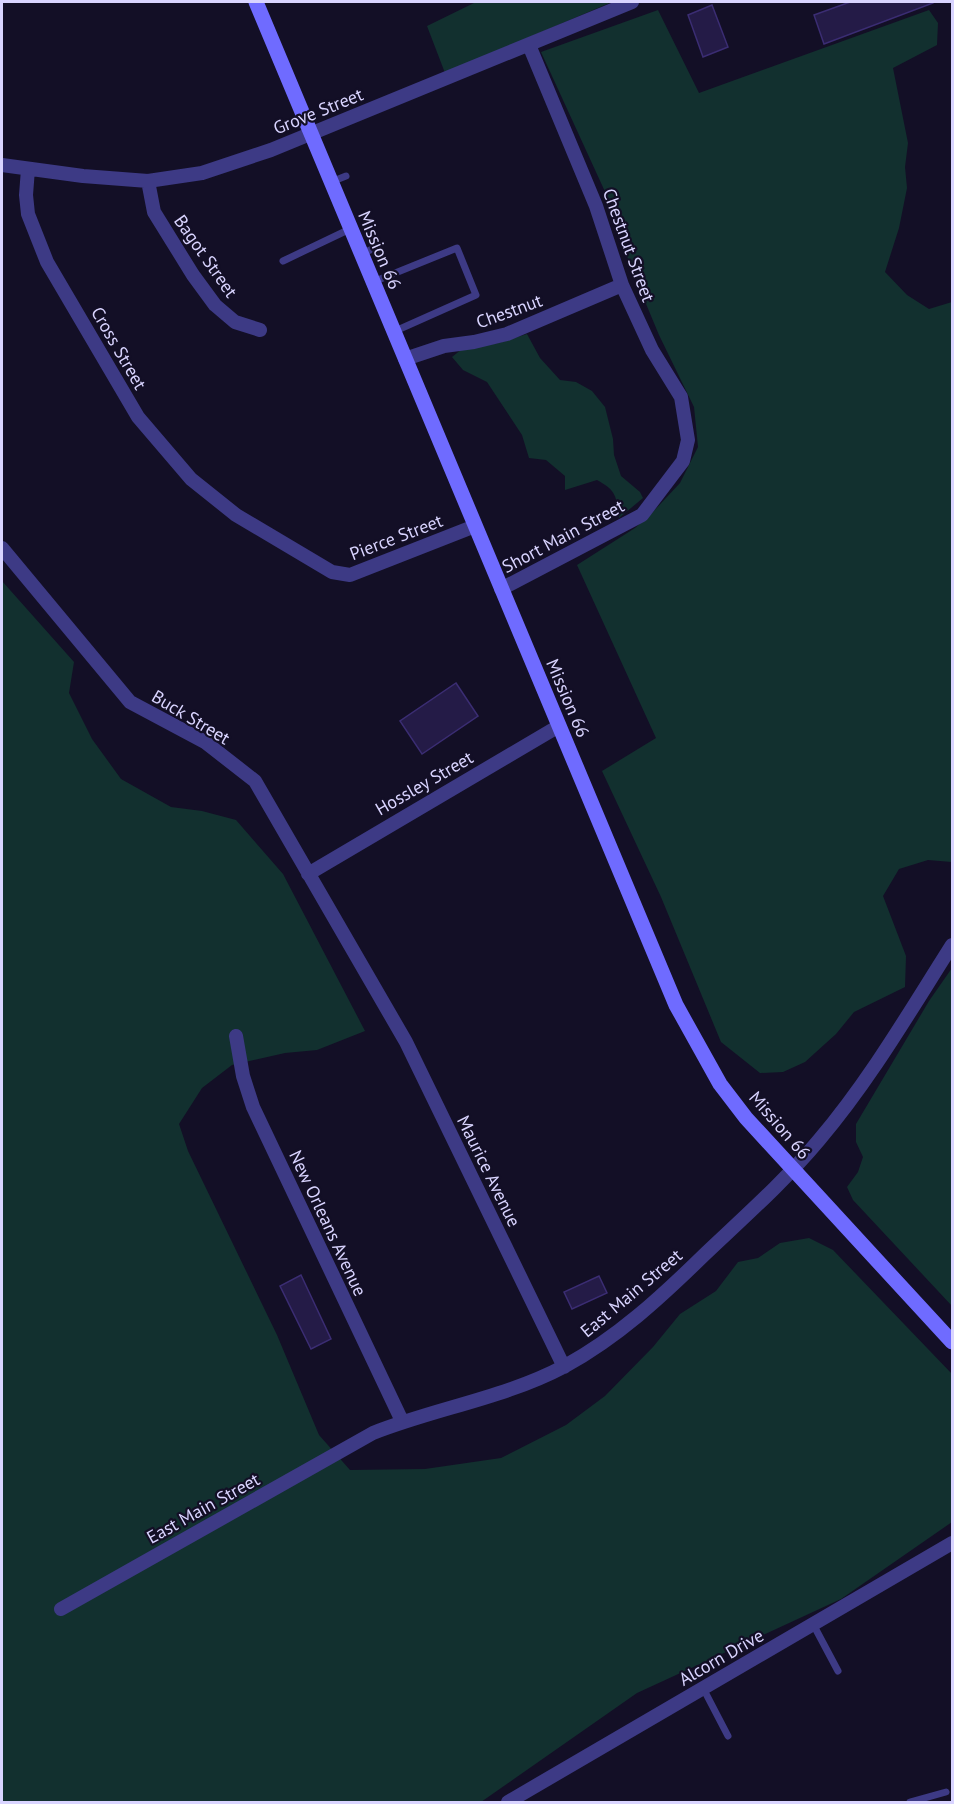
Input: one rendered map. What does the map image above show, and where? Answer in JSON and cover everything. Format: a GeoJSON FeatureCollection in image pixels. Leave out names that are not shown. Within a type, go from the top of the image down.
{"type":"FeatureCollection","features":[{"type":"Feature","properties":{"kind":"street","name":"Mission 66"},"geometry":{"type":"LineString","coordinates":[[256,2],[688,1030],[720,1084],[746,1118],[952,1342]]}},
{"type":"Feature","properties":{"kind":"street","name":"Grove Street"},"geometry":{"type":"LineString","coordinates":[[2,165],[148,181],[202,173],[234,164],[632,2]]}},
{"type":"Feature","properties":{"kind":"street","name":"Chestnut Street"},"geometry":{"type":"LineString","coordinates":[[529,45],[596,206],[622,285],[652,350],[681,396],[687,440],[683,461],[642,515]]}},
{"type":"Feature","properties":{"kind":"street","name":"Cross Street"},"geometry":{"type":"LineString","coordinates":[[28,169],[26,195],[28,214],[47,262],[138,417],[191,479],[236,514]]}},
{"type":"Feature","properties":{"kind":"street","name":"Bagot Street"},"geometry":{"type":"LineString","coordinates":[[148,181],[154,212],[193,275],[210,297],[235,322],[260,330]]}},
{"type":"Feature","properties":{"kind":"street","name":"Chestnut"},"geometry":{"type":"LineString","coordinates":[[405,359],[444,346],[507,334],[622,285]]}},
{"type":"Feature","properties":{"kind":"street","name":"Pierce Street"},"geometry":{"type":"LineString","coordinates":[[236,514],[333,572],[350,575],[475,526]]}},
{"type":"Feature","properties":{"kind":"street","name":"Short Main Street"},"geometry":{"type":"LineString","coordinates":[[501,589],[642,515]]}},
{"type":"Feature","properties":{"kind":"street","name":"Buck Street"},"geometry":{"type":"LineString","coordinates":[[2,548],[129,702],[205,742],[255,781],[379,993]]}},
{"type":"Feature","properties":{"kind":"street","name":"Hossley Street"},"geometry":{"type":"LineString","coordinates":[[309,874],[559,726]]}},
{"type":"Feature","properties":{"kind":"street","name":"East Main Street"},"geometry":{"type":"LineString","coordinates":[[61,1609],[373,1433],[402,1421],[530,1382],[564,1367],[622,1329],[658,1299],[793,1170],[859,1089],[952,945]]}},
{"type":"Feature","properties":{"kind":"street","name":"Maurice Avenue"},"geometry":{"type":"LineString","coordinates":[[379,993],[406,1042],[564,1367]]}},
{"type":"Feature","properties":{"kind":"street","name":"New Orleans Avenue"},"geometry":{"type":"LineString","coordinates":[[236,1036],[243,1076],[253,1107],[402,1421]]}},
{"type":"Feature","properties":{"kind":"street","name":"Alcorn Drive"},"geometry":{"type":"LineString","coordinates":[[507,1803],[813,1624],[950,1548]]}},
{"type":"Feature","properties":{"kind":"lane"},"geometry":{"type":"LineString","coordinates":[[331,183],[345,176]]}},
{"type":"Feature","properties":{"kind":"lane"},"geometry":{"type":"LineString","coordinates":[[283,261],[350,229]]}},
{"type":"Feature","properties":{"kind":"lane"},"geometry":{"type":"LineString","coordinates":[[361,254],[377,248]]}},
{"type":"Feature","properties":{"kind":"lane"},"geometry":{"type":"LineString","coordinates":[[372,282],[457,248],[476,295],[393,332]]}},
{"type":"Feature","properties":{"kind":"lane"},"geometry":{"type":"LineString","coordinates":[[813,1624],[838,1671]]}},
{"type":"Feature","properties":{"kind":"lane"},"geometry":{"type":"LineString","coordinates":[[703,1688],[728,1736]]}},
{"type":"Feature","properties":{"kind":"lane"},"geometry":{"type":"LineString","coordinates":[[910,1803],[946,1792]]}},
{"type":"Feature","properties":{"kind":"green space"},"geometry":{"type":"Polygon","coordinates":[[[476,2],[612,2],[445,73],[427,26],[476,2]]]}},
{"type":"Feature","properties":{"kind":"green space"},"geometry":{"type":"Polygon","coordinates":[[[658,10],[699,93],[929,10],[938,23],[937,45],[893,68],[908,143],[905,167],[907,188],[899,228],[885,272],[907,295],[929,309],[952,302],[952,862],[928,860],[899,869],[883,896],[906,956],[905,987],[854,1012],[836,1034],[805,1062],[783,1072],[760,1073],[721,1042],[661,897],[602,771],[656,738],[577,565],[635,528],[651,514],[680,483],[698,447],[694,407],[659,335],[629,263],[618,220],[541,52],[658,10]]]}},
{"type":"Feature","properties":{"kind":"green space"},"geometry":{"type":"Polygon","coordinates":[[[527,334],[540,358],[560,380],[576,382],[592,391],[605,407],[613,439],[614,455],[621,476],[640,492],[643,498],[619,518],[614,495],[604,484],[597,480],[565,490],[565,476],[546,460],[529,458],[522,435],[487,382],[463,370],[452,357],[462,349],[499,343],[527,334]]]}},
{"type":"Feature","properties":{"kind":"green space"},"geometry":{"type":"Polygon","coordinates":[[[2,581],[74,662],[69,693],[92,739],[121,779],[171,807],[202,811],[236,820],[283,874],[365,1031],[317,1050],[285,1053],[232,1065],[202,1088],[179,1124],[188,1151],[277,1335],[319,1435],[350,1470],[425,1469],[501,1458],[566,1425],[605,1396],[653,1347],[680,1314],[716,1291],[738,1262],[758,1258],[780,1243],[809,1238],[833,1250],[952,1374],[952,1522],[841,1599],[637,1693],[481,1802],[2,1802],[2,581]]]}},
{"type":"Feature","properties":{"kind":"green space"},"geometry":{"type":"Polygon","coordinates":[[[952,968],[952,1306],[853,1200],[847,1187],[858,1172],[863,1157],[856,1142],[856,1124],[929,1001],[952,968]]]}},
{"type":"Feature","properties":{"kind":"building"},"geometry":{"type":"Polygon","coordinates":[[[850,2],[933,3],[824,44],[814,15],[850,2]]]}},
{"type":"Feature","properties":{"kind":"building"},"geometry":{"type":"Polygon","coordinates":[[[712,5],[728,47],[703,57],[688,15],[712,5]]]}},
{"type":"Feature","properties":{"kind":"building"},"geometry":{"type":"Polygon","coordinates":[[[456,683],[478,716],[422,754],[400,721],[456,683]]]}},
{"type":"Feature","properties":{"kind":"building"},"geometry":{"type":"Polygon","coordinates":[[[301,1275],[331,1339],[311,1349],[280,1286],[301,1275]]]}},
{"type":"Feature","properties":{"kind":"building"},"geometry":{"type":"Polygon","coordinates":[[[599,1276],[607,1293],[572,1309],[564,1292],[599,1276]]]}}]}
